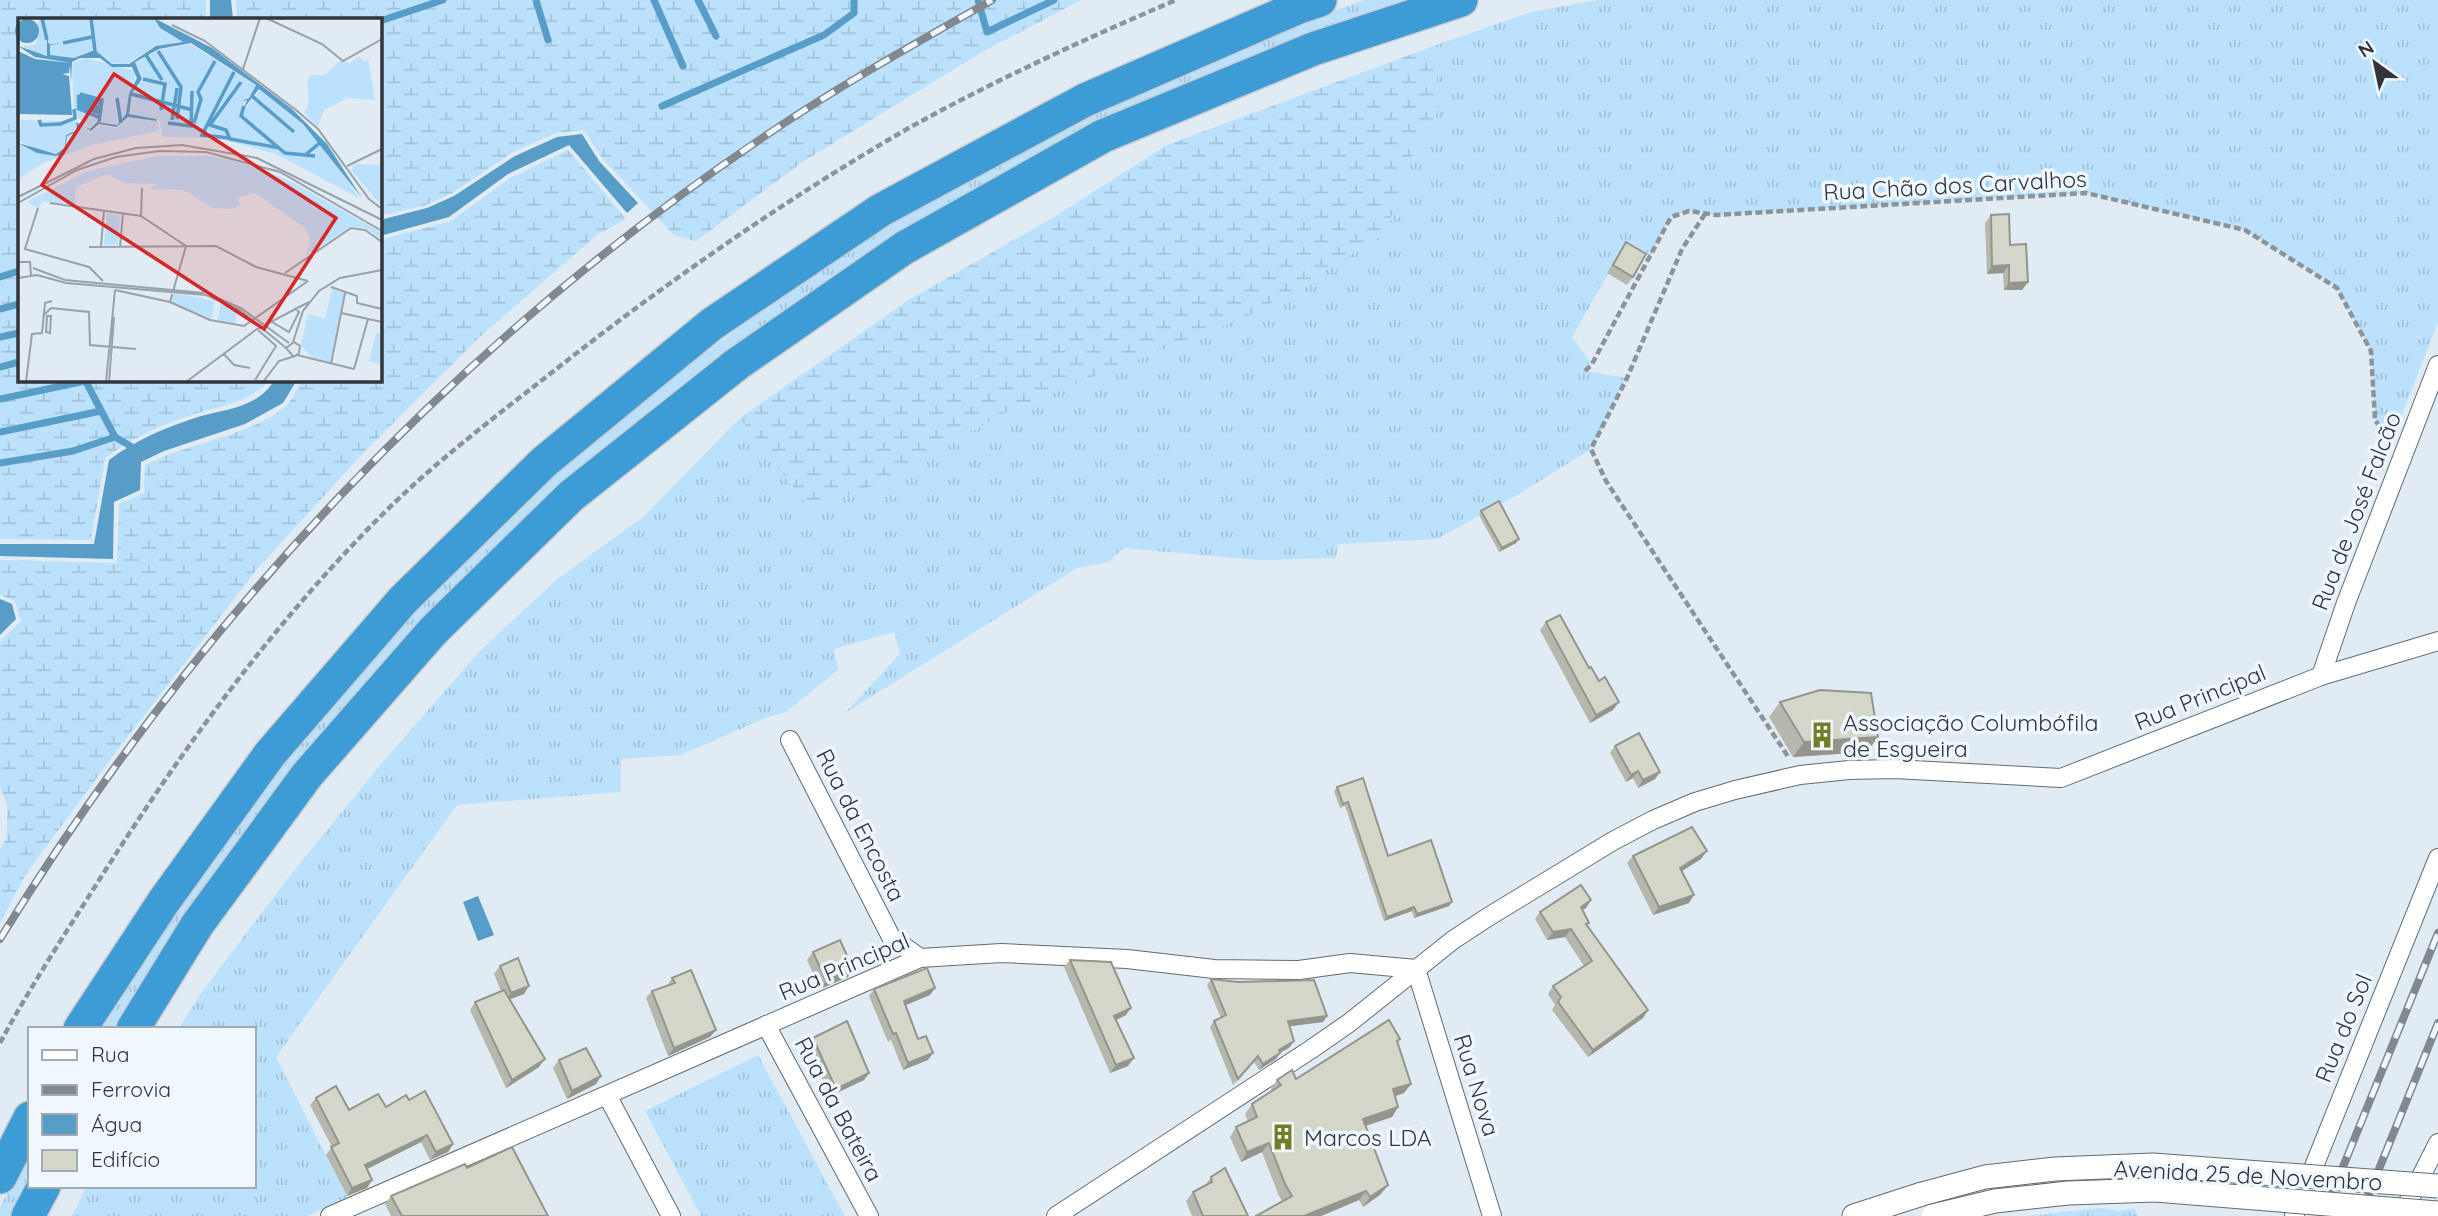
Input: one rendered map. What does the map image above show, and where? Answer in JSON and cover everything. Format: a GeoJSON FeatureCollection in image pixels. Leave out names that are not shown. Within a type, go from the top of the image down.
{"type":"FeatureCollection","features":[{"type":"Feature","properties":{"kind":"highway"},"geometry":{"type":"LineString","coordinates":[[81,1027],[163,901],[270,754],[403,600],[544,462],[712,324],[881,210],[1085,100],[1298,7],[1320,0]]}},
{"type":"Feature","properties":{"kind":"highway"},"geometry":{"type":"LineString","coordinates":[[134,1027],[197,925],[307,775],[433,631],[571,496],[737,364],[904,248],[1103,136],[1313,48],[1461,0]]}},
{"type":"Feature","properties":{"kind":"highway"},"geometry":{"type":"LineString","coordinates":[[0,1177],[28,1122]]}},
{"type":"Feature","properties":{"kind":"highway"},"geometry":{"type":"LineString","coordinates":[[28,1216],[43,1188]]}},
{"type":"Feature","properties":{"kind":"street","name":"Rua de José Falcão"},"geometry":{"type":"LineString","coordinates":[[2321,676],[2346,603],[2438,365]]}},
{"type":"Feature","properties":{"kind":"street","name":"Rua Principal"},"geometry":{"type":"LineString","coordinates":[[1056,1216],[1310,1050],[1488,917],[1653,820],[1695,802],[1800,775],[1894,769],[2061,778],[2321,676],[2438,641]]}},
{"type":"Feature","properties":{"kind":"street","name":"Rua da Encosta"},"geometry":{"type":"LineString","coordinates":[[790,740],[891,937],[920,958]]}},
{"type":"Feature","properties":{"kind":"street","name":"Rua do Sol"},"geometry":{"type":"LineString","coordinates":[[2294,1216],[2438,858]]}},
{"type":"Feature","properties":{"kind":"street","name":"Rua Principal"},"geometry":{"type":"LineString","coordinates":[[330,1216],[920,958],[1001,953],[1127,958],[1214,969],[1299,970],[1350,963],[1416,969]]}},
{"type":"Feature","properties":{"kind":"street","name":"Rua Nova"},"geometry":{"type":"LineString","coordinates":[[1416,969],[1492,1216]]}},
{"type":"Feature","properties":{"kind":"street","name":"Rua da Bateira"},"geometry":{"type":"LineString","coordinates":[[766,1025],[869,1216]]}},
{"type":"Feature","properties":{"kind":"street"},"geometry":{"type":"LineString","coordinates":[[607,1094],[671,1216]]}},
{"type":"Feature","properties":{"kind":"street"},"geometry":{"type":"LineString","coordinates":[[2401,1216],[2438,1143]]}},
{"type":"Feature","properties":{"kind":"street","name":"Avenida 25 de Novembro"},"geometry":{"type":"LineString","coordinates":[[1854,1216],[1986,1177],[2054,1169],[2153,1165],[2438,1186]]}},
{"type":"Feature","properties":{"kind":"street","name":"Avenida 25 de Novembro"},"geometry":{"type":"LineString","coordinates":[[1933,1216],[1995,1201],[2068,1193],[2155,1191],[2438,1213]]}},
{"type":"Feature","properties":{"kind":"path","name":"Rua Chão dos Carvalhos"},"geometry":{"type":"LineString","coordinates":[[1585,371],[1592,364],[1671,217],[1689,211],[1705,214],[2086,193],[2245,230],[2337,288],[2371,351],[2375,420],[2393,446],[2403,454]]}},
{"type":"Feature","properties":{"kind":"path"},"geometry":{"type":"LineString","coordinates":[[1705,214],[1682,249],[1627,378],[1591,449],[1606,481],[1800,775]]}},
{"type":"Feature","properties":{"kind":"green space"},"geometry":{"type":"Polygon","coordinates":[[[0,0],[206,0],[206,18],[18,18],[18,382],[268,382],[254,394],[228,405],[161,426],[105,458],[91,540],[0,539],[0,0]]]}},
{"type":"Feature","properties":{"kind":"green space"},"geometry":{"type":"Polygon","coordinates":[[[236,0],[1081,0],[984,51],[804,161],[696,241],[674,235],[602,158],[584,130],[556,133],[513,152],[452,193],[426,205],[382,216],[382,18],[237,18],[236,0]]]}},
{"type":"Feature","properties":{"kind":"green space"},"geometry":{"type":"Polygon","coordinates":[[[1365,0],[1410,0],[885,243],[707,365],[633,424],[523,522],[123,1014],[116,1027],[99,1027],[127,982],[275,772],[361,669],[462,562],[559,471],[641,401],[770,304],[904,215],[1104,107],[1301,22],[1365,0]]]}},
{"type":"Feature","properties":{"kind":"green space"},"geometry":{"type":"Polygon","coordinates":[[[1597,0],[2438,0],[2438,322],[2394,435],[2393,446],[2375,420],[2371,351],[2337,288],[2245,230],[2086,193],[1717,215],[1689,211],[1671,217],[1650,256],[1625,244],[1572,337],[1592,364],[1586,371],[1627,378],[1591,449],[1519,494],[1437,539],[1338,544],[1336,558],[1257,560],[1123,548],[1109,562],[1077,568],[845,713],[900,654],[894,632],[834,649],[838,670],[786,712],[765,718],[681,755],[621,759],[621,792],[457,805],[276,1057],[347,1197],[308,1216],[72,1216],[86,1188],[256,1188],[256,1027],[180,1027],[201,993],[288,878],[381,764],[479,652],[556,580],[643,517],[740,418],[809,508],[879,484],[1012,409],[1255,313],[1387,232],[1406,167],[1437,113],[1436,45],[1531,12],[1597,0]]]}},
{"type":"Feature","properties":{"kind":"green space"},"geometry":{"type":"Polygon","coordinates":[[[1436,45],[1437,113],[1406,167],[1387,232],[1255,313],[1012,409],[879,484],[809,508],[740,418],[910,299],[1046,222],[1167,145],[1436,45]]]}},
{"type":"Feature","properties":{"kind":"green space"},"geometry":{"type":"Polygon","coordinates":[[[568,150],[626,219],[597,235],[482,335],[365,451],[258,568],[118,749],[26,874],[0,923],[0,850],[7,837],[7,805],[0,786],[0,641],[21,621],[15,601],[0,595],[0,560],[117,563],[119,504],[144,493],[145,465],[270,417],[288,404],[301,382],[382,382],[382,239],[451,221],[510,178],[568,150]]]}},
{"type":"Feature","properties":{"kind":"green space"},"geometry":{"type":"Polygon","coordinates":[[[758,1055],[845,1216],[701,1216],[645,1111],[758,1055]]]}},
{"type":"Feature","properties":{"kind":"green space"},"geometry":{"type":"Polygon","coordinates":[[[28,1154],[28,1186],[13,1216],[0,1216],[0,1207],[28,1154]]]}},
{"type":"Feature","properties":{"kind":"green space"},"geometry":{"type":"Polygon","coordinates":[[[2102,1208],[2117,1211],[2135,1209],[2138,1216],[2027,1216],[2102,1208]]]}},
{"type":"Feature","properties":{"kind":"water"},"geometry":{"type":"Polygon","coordinates":[[[210,0],[231,0],[233,18],[210,18],[210,0]]]}},
{"type":"Feature","properties":{"kind":"water"},"geometry":{"type":"Polygon","coordinates":[[[582,134],[599,161],[638,203],[627,213],[569,145],[508,174],[449,217],[382,235],[382,219],[427,208],[454,196],[515,156],[557,137],[582,134]]]}},
{"type":"Feature","properties":{"kind":"water"},"geometry":{"type":"Polygon","coordinates":[[[273,382],[296,382],[283,403],[245,424],[164,451],[141,462],[140,490],[114,502],[113,559],[0,556],[0,544],[94,544],[109,460],[163,430],[246,404],[273,382]]]}},
{"type":"Feature","properties":{"kind":"water"},"geometry":{"type":"Polygon","coordinates":[[[0,599],[12,604],[16,619],[0,635],[0,599]]]}},
{"type":"Feature","properties":{"kind":"water"},"geometry":{"type":"Polygon","coordinates":[[[478,896],[494,935],[478,941],[463,902],[478,896]]]}},
{"type":"Feature","properties":{"kind":"building"},"geometry":{"type":"Polygon","coordinates":[[[2009,214],[2010,245],[2026,244],[2028,282],[2009,283],[2009,265],[1992,266],[1991,215],[2009,214]]]}},
{"type":"Feature","properties":{"kind":"building"},"geometry":{"type":"Polygon","coordinates":[[[1626,242],[1646,254],[1633,277],[1613,265],[1626,242]]]}},
{"type":"Feature","properties":{"kind":"building"},"geometry":{"type":"Polygon","coordinates":[[[1499,501],[1519,539],[1502,548],[1481,511],[1499,501]]]}},
{"type":"Feature","properties":{"kind":"building"},"geometry":{"type":"Polygon","coordinates":[[[1560,615],[1589,668],[1591,667],[1599,681],[1605,677],[1619,702],[1596,715],[1546,622],[1560,615]]]}},
{"type":"Feature","properties":{"kind":"building"},"geometry":{"type":"Polygon","coordinates":[[[1820,690],[1871,693],[1878,737],[1804,742],[1780,702],[1820,690]]]}},
{"type":"Feature","properties":{"kind":"building"},"geometry":{"type":"Polygon","coordinates":[[[1639,733],[1660,772],[1643,780],[1638,771],[1631,775],[1615,746],[1639,733]]]}},
{"type":"Feature","properties":{"kind":"building"},"geometry":{"type":"Polygon","coordinates":[[[1363,778],[1388,856],[1431,840],[1452,902],[1417,914],[1414,907],[1387,917],[1348,802],[1343,804],[1337,787],[1363,778]]]}},
{"type":"Feature","properties":{"kind":"building"},"geometry":{"type":"Polygon","coordinates":[[[1692,827],[1707,851],[1680,868],[1694,895],[1659,907],[1633,856],[1692,827]]]}},
{"type":"Feature","properties":{"kind":"building"},"geometry":{"type":"Polygon","coordinates":[[[1581,885],[1591,900],[1581,907],[1589,923],[1586,924],[1648,1010],[1593,1050],[1558,1002],[1561,997],[1553,986],[1592,961],[1571,929],[1553,932],[1540,912],[1581,885]]]}},
{"type":"Feature","properties":{"kind":"building"},"geometry":{"type":"Polygon","coordinates":[[[840,940],[853,969],[826,981],[813,952],[840,940]]]}},
{"type":"Feature","properties":{"kind":"building"},"geometry":{"type":"Polygon","coordinates":[[[518,958],[529,986],[511,993],[500,966],[518,958]]]}},
{"type":"Feature","properties":{"kind":"building"},"geometry":{"type":"Polygon","coordinates":[[[1070,960],[1111,962],[1131,1008],[1114,1016],[1134,1058],[1116,1065],[1070,960]]]}},
{"type":"Feature","properties":{"kind":"building"},"geometry":{"type":"Polygon","coordinates":[[[927,968],[935,988],[904,1001],[918,1039],[926,1036],[933,1053],[908,1063],[874,989],[927,968]]]}},
{"type":"Feature","properties":{"kind":"building"},"geometry":{"type":"Polygon","coordinates":[[[691,970],[716,1030],[674,1048],[652,991],[675,983],[672,978],[691,970]]]}},
{"type":"Feature","properties":{"kind":"building"},"geometry":{"type":"Polygon","coordinates":[[[1211,979],[1238,982],[1314,980],[1327,1016],[1288,1021],[1294,1041],[1263,1064],[1258,1056],[1238,1079],[1214,1021],[1226,1015],[1211,979]]]}},
{"type":"Feature","properties":{"kind":"building"},"geometry":{"type":"Polygon","coordinates":[[[504,990],[545,1059],[512,1080],[475,1002],[504,990]]]}},
{"type":"Feature","properties":{"kind":"building"},"geometry":{"type":"Polygon","coordinates":[[[1389,1020],[1400,1039],[1397,1041],[1411,1084],[1393,1089],[1398,1107],[1363,1119],[1388,1185],[1370,1197],[1366,1191],[1304,1216],[1256,1216],[1292,1196],[1269,1143],[1247,1152],[1236,1127],[1257,1117],[1252,1104],[1281,1085],[1277,1080],[1292,1070],[1296,1079],[1389,1020]]]}},
{"type":"Feature","properties":{"kind":"building"},"geometry":{"type":"Polygon","coordinates":[[[847,1021],[869,1073],[836,1089],[813,1038],[847,1021]]]}},
{"type":"Feature","properties":{"kind":"building"},"geometry":{"type":"Polygon","coordinates":[[[586,1048],[601,1076],[572,1091],[559,1060],[586,1048]]]}},
{"type":"Feature","properties":{"kind":"building"},"geometry":{"type":"Polygon","coordinates":[[[336,1086],[349,1110],[378,1094],[386,1107],[406,1095],[409,1100],[425,1091],[453,1144],[436,1152],[427,1135],[365,1165],[372,1180],[352,1188],[331,1147],[339,1143],[316,1098],[336,1086]]]}},
{"type":"Feature","properties":{"kind":"building"},"geometry":{"type":"Polygon","coordinates":[[[512,1147],[548,1216],[402,1216],[391,1196],[465,1164],[467,1168],[512,1147]]]}},
{"type":"Feature","properties":{"kind":"building"},"geometry":{"type":"Polygon","coordinates":[[[1225,1168],[1248,1216],[1203,1216],[1193,1192],[1212,1182],[1211,1177],[1225,1168]]]}},
{"type":"Feature","properties":{"kind":"waterway"},"geometry":{"type":"LineString","coordinates":[[382,20],[443,0]]}},
{"type":"Feature","properties":{"kind":"waterway"},"geometry":{"type":"LineString","coordinates":[[536,0],[548,40]]}},
{"type":"Feature","properties":{"kind":"waterway"},"geometry":{"type":"LineString","coordinates":[[654,0],[683,66]]}},
{"type":"Feature","properties":{"kind":"waterway"},"geometry":{"type":"LineString","coordinates":[[698,0],[716,36]]}},
{"type":"Feature","properties":{"kind":"waterway"},"geometry":{"type":"LineString","coordinates":[[662,106],[824,35],[854,13],[854,0]]}},
{"type":"Feature","properties":{"kind":"waterway"},"geometry":{"type":"LineString","coordinates":[[978,0],[987,32],[1054,0]]}},
{"type":"Feature","properties":{"kind":"waterway"},"geometry":{"type":"LineString","coordinates":[[0,277],[18,271]]}},
{"type":"Feature","properties":{"kind":"waterway"},"geometry":{"type":"LineString","coordinates":[[0,309],[18,304]]}},
{"type":"Feature","properties":{"kind":"waterway"},"geometry":{"type":"LineString","coordinates":[[0,337],[18,333]]}},
{"type":"Feature","properties":{"kind":"waterway"},"geometry":{"type":"LineString","coordinates":[[0,367],[18,362]]}},
{"type":"Feature","properties":{"kind":"waterway"},"geometry":{"type":"LineString","coordinates":[[0,399],[80,382]]}},
{"type":"Feature","properties":{"kind":"waterway"},"geometry":{"type":"LineString","coordinates":[[86,382],[115,437],[137,450]]}},
{"type":"Feature","properties":{"kind":"waterway"},"geometry":{"type":"LineString","coordinates":[[0,432],[101,411]]}},
{"type":"Feature","properties":{"kind":"waterway"},"geometry":{"type":"LineString","coordinates":[[0,463],[73,451],[115,437]]}},
{"type":"Feature","properties":{"kind":"railway"},"geometry":{"type":"LineString","coordinates":[[0,939],[77,820],[160,706],[250,596],[344,492],[444,392],[550,298],[661,210],[803,111],[992,0]]}},
{"type":"Feature","properties":{"kind":"railway"},"geometry":{"type":"LineString","coordinates":[[2323,1216],[2438,933]]}},
{"type":"Feature","properties":{"kind":"railway"},"geometry":{"type":"LineString","coordinates":[[2360,1216],[2438,1023]]}},
{"type":"Feature","properties":{"kind":"place","name":"Associação Columbófila de Esgueira"},"geometry":{"type":"Point","coordinates":[1822,735]}},
{"type":"Feature","properties":{"kind":"place","name":"Marcos LDA"},"geometry":{"type":"Point","coordinates":[1283,1137]}}]}
